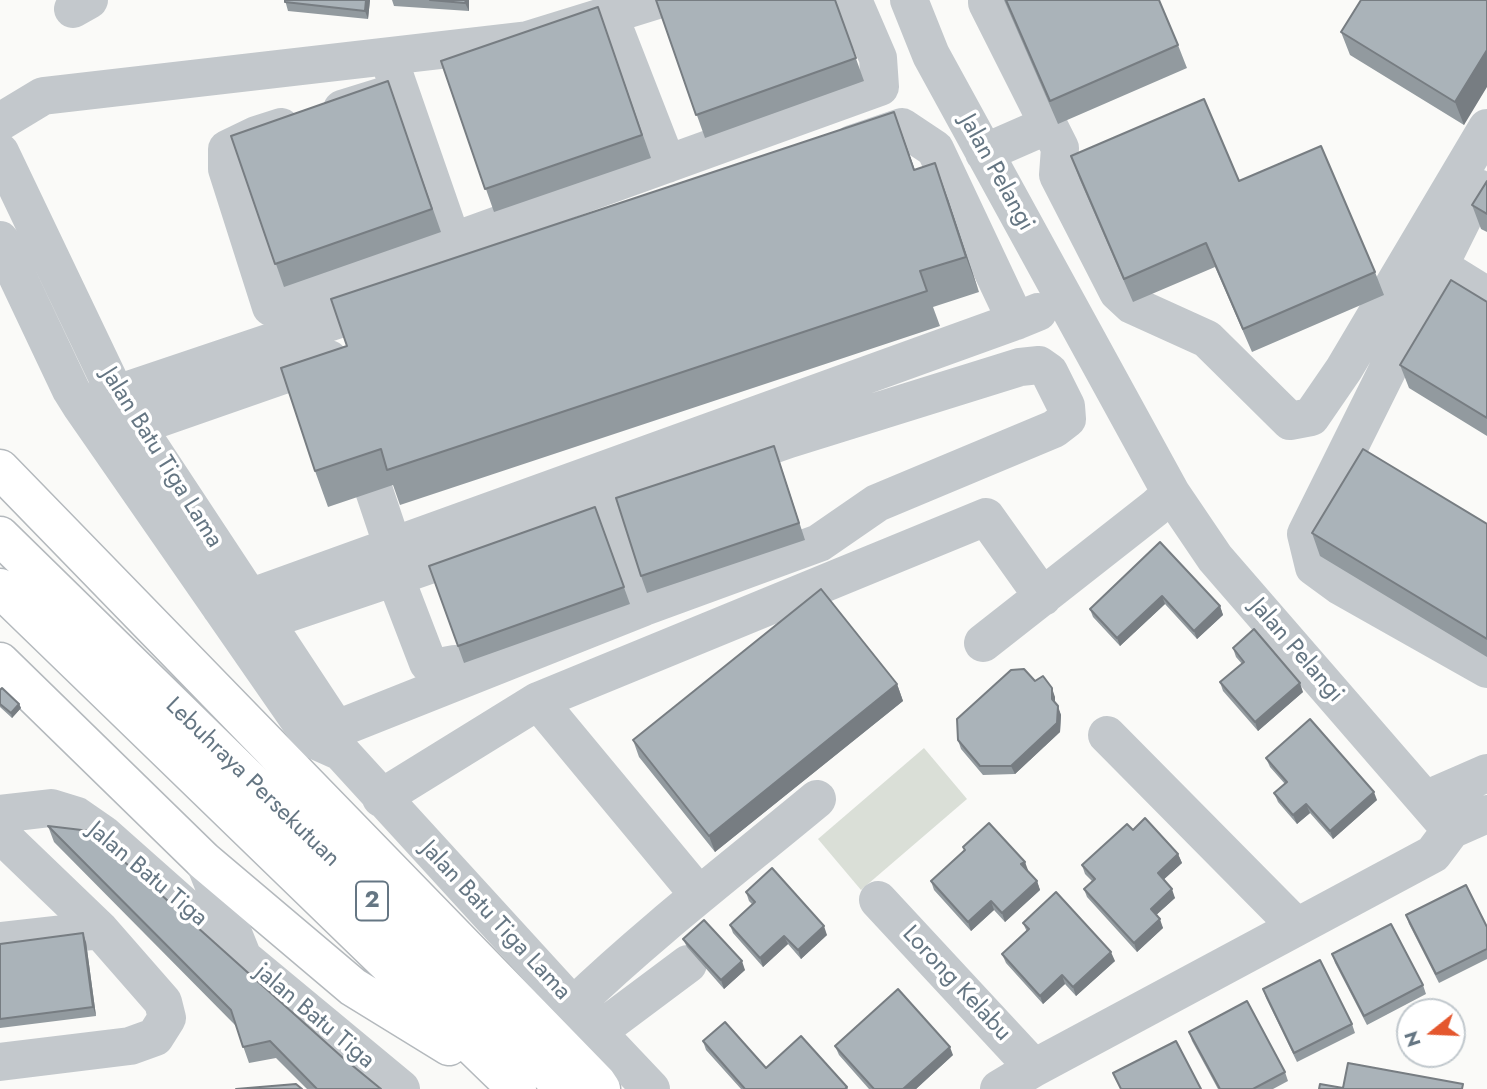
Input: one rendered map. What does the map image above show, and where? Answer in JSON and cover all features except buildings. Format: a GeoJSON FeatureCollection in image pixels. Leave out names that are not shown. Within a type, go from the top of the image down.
{"type":"FeatureCollection","features":[{"type":"Feature","properties":{"kind":"highway"},"geometry":{"type":"LineString","coordinates":[[0,469],[593,1088]]}},
{"type":"Feature","properties":{"kind":"highway","name":"Lebuhraya Persekutuan"},"geometry":{"type":"LineString","coordinates":[[0,536],[180,712],[593,1088]]}},
{"type":"Feature","properties":{"kind":"highway","name":"Lebuhraya Persekutuan"},"geometry":{"type":"LineString","coordinates":[[0,587],[514,1086]]}},
{"type":"Feature","properties":{"kind":"highway"},"geometry":{"type":"LineString","coordinates":[[0,662],[204,861],[353,987],[514,1086]]}},
{"type":"Feature","properties":{"kind":"street"},"geometry":{"type":"LineString","coordinates":[[657,0],[528,40],[394,74],[227,149],[227,169],[271,307],[880,87],[878,58],[853,0]]}},
{"type":"Feature","properties":{"kind":"street","name":"Jalan Pelangi"},"geometry":{"type":"LineString","coordinates":[[909,0],[931,55],[1171,493],[1215,558],[1451,830]]}},
{"type":"Feature","properties":{"kind":"street"},"geometry":{"type":"LineString","coordinates":[[987,0],[1060,148],[1058,175],[1118,292],[1132,305],[1207,339],[1290,421],[1311,417],[1344,369],[1487,128]]}},
{"type":"Feature","properties":{"kind":"street"},"geometry":{"type":"LineString","coordinates":[[609,15],[667,164]]}},
{"type":"Feature","properties":{"kind":"street"},"geometry":{"type":"LineString","coordinates":[[0,122],[43,96],[394,74]]}},
{"type":"Feature","properties":{"kind":"street"},"geometry":{"type":"LineString","coordinates":[[394,74],[452,241]]}},
{"type":"Feature","properties":{"kind":"street"},"geometry":{"type":"LineString","coordinates":[[935,149],[979,143],[1048,125]]}},
{"type":"Feature","properties":{"kind":"street"},"geometry":{"type":"LineString","coordinates":[[814,157],[902,127],[935,149],[1016,321]]}},
{"type":"Feature","properties":{"kind":"street","name":"Jalan Batu Tiga Lama"},"geometry":{"type":"LineString","coordinates":[[0,152],[111,409],[330,740],[651,1089]]}},
{"type":"Feature","properties":{"kind":"street"},"geometry":{"type":"LineString","coordinates":[[1487,170],[1474,232],[1439,266],[1306,534],[1314,567],[1340,586],[1487,669]]}},
{"type":"Feature","properties":{"kind":"street"},"geometry":{"type":"LineString","coordinates":[[1008,197],[1058,175]]}},
{"type":"Feature","properties":{"kind":"street","name":"Jalan Batu Tiga Lama"},"geometry":{"type":"LineString","coordinates":[[0,240],[71,390],[111,409],[245,608]]}},
{"type":"Feature","properties":{"kind":"street"},"geometry":{"type":"LineString","coordinates":[[1439,266],[1487,296]]}},
{"type":"Feature","properties":{"kind":"street"},"geometry":{"type":"LineString","coordinates":[[111,409],[418,292]]}},
{"type":"Feature","properties":{"kind":"street"},"geometry":{"type":"LineString","coordinates":[[394,562],[1066,300]]}},
{"type":"Feature","properties":{"kind":"street"},"geometry":{"type":"LineString","coordinates":[[111,409],[329,359],[428,663],[439,667],[456,664],[463,679]]}},
{"type":"Feature","properties":{"kind":"street"},"geometry":{"type":"LineString","coordinates":[[245,608],[394,562],[608,502],[789,439],[1020,367],[1039,365],[1049,372],[1066,406],[1067,419],[1054,429],[877,503],[819,543],[644,607],[463,679],[330,740]]}},
{"type":"Feature","properties":{"kind":"street"},"geometry":{"type":"LineString","coordinates":[[982,643],[1171,493]]}},
{"type":"Feature","properties":{"kind":"street"},"geometry":{"type":"LineString","coordinates":[[608,502],[644,607]]}},
{"type":"Feature","properties":{"kind":"street"},"geometry":{"type":"LineString","coordinates":[[381,798],[538,701],[986,517],[1043,597]]}},
{"type":"Feature","properties":{"kind":"street"},"geometry":{"type":"LineString","coordinates":[[538,701],[699,895]]}},
{"type":"Feature","properties":{"kind":"street"},"geometry":{"type":"LineString","coordinates":[[1107,735],[1297,927]]}},
{"type":"Feature","properties":{"kind":"street"},"geometry":{"type":"LineString","coordinates":[[1425,800],[1487,773]]}},
{"type":"Feature","properties":{"kind":"street"},"geometry":{"type":"LineString","coordinates":[[585,1019],[600,980],[817,799]]}},
{"type":"Feature","properties":{"kind":"street","name":"Jalan Batu Tiga"},"geometry":{"type":"LineString","coordinates":[[0,814],[51,808],[78,816],[103,834],[243,958]]}},
{"type":"Feature","properties":{"kind":"street"},"geometry":{"type":"LineString","coordinates":[[999,1089],[1433,854],[1451,830],[1487,814]]}},
{"type":"Feature","properties":{"kind":"street"},"geometry":{"type":"LineString","coordinates":[[0,834],[100,930],[163,1002],[167,1018],[155,1037],[130,1046],[0,1062]]}},
{"type":"Feature","properties":{"kind":"street","name":"jalan Batu Tiga"},"geometry":{"type":"LineString","coordinates":[[204,861],[243,958],[401,1089]]}},
{"type":"Feature","properties":{"kind":"street","name":"Lorong Kelabu"},"geometry":{"type":"LineString","coordinates":[[878,900],[1034,1068]]}},
{"type":"Feature","properties":{"kind":"street"},"geometry":{"type":"LineString","coordinates":[[0,941],[100,930]]}},
{"type":"Feature","properties":{"kind":"street"},"geometry":{"type":"LineString","coordinates":[[585,1019],[688,964]]}},
{"type":"Feature","properties":{"kind":"shaded area"},"geometry":{"type":"Polygon","coordinates":[[[924,748],[967,799],[861,890],[818,839],[924,748]]]}}]}
